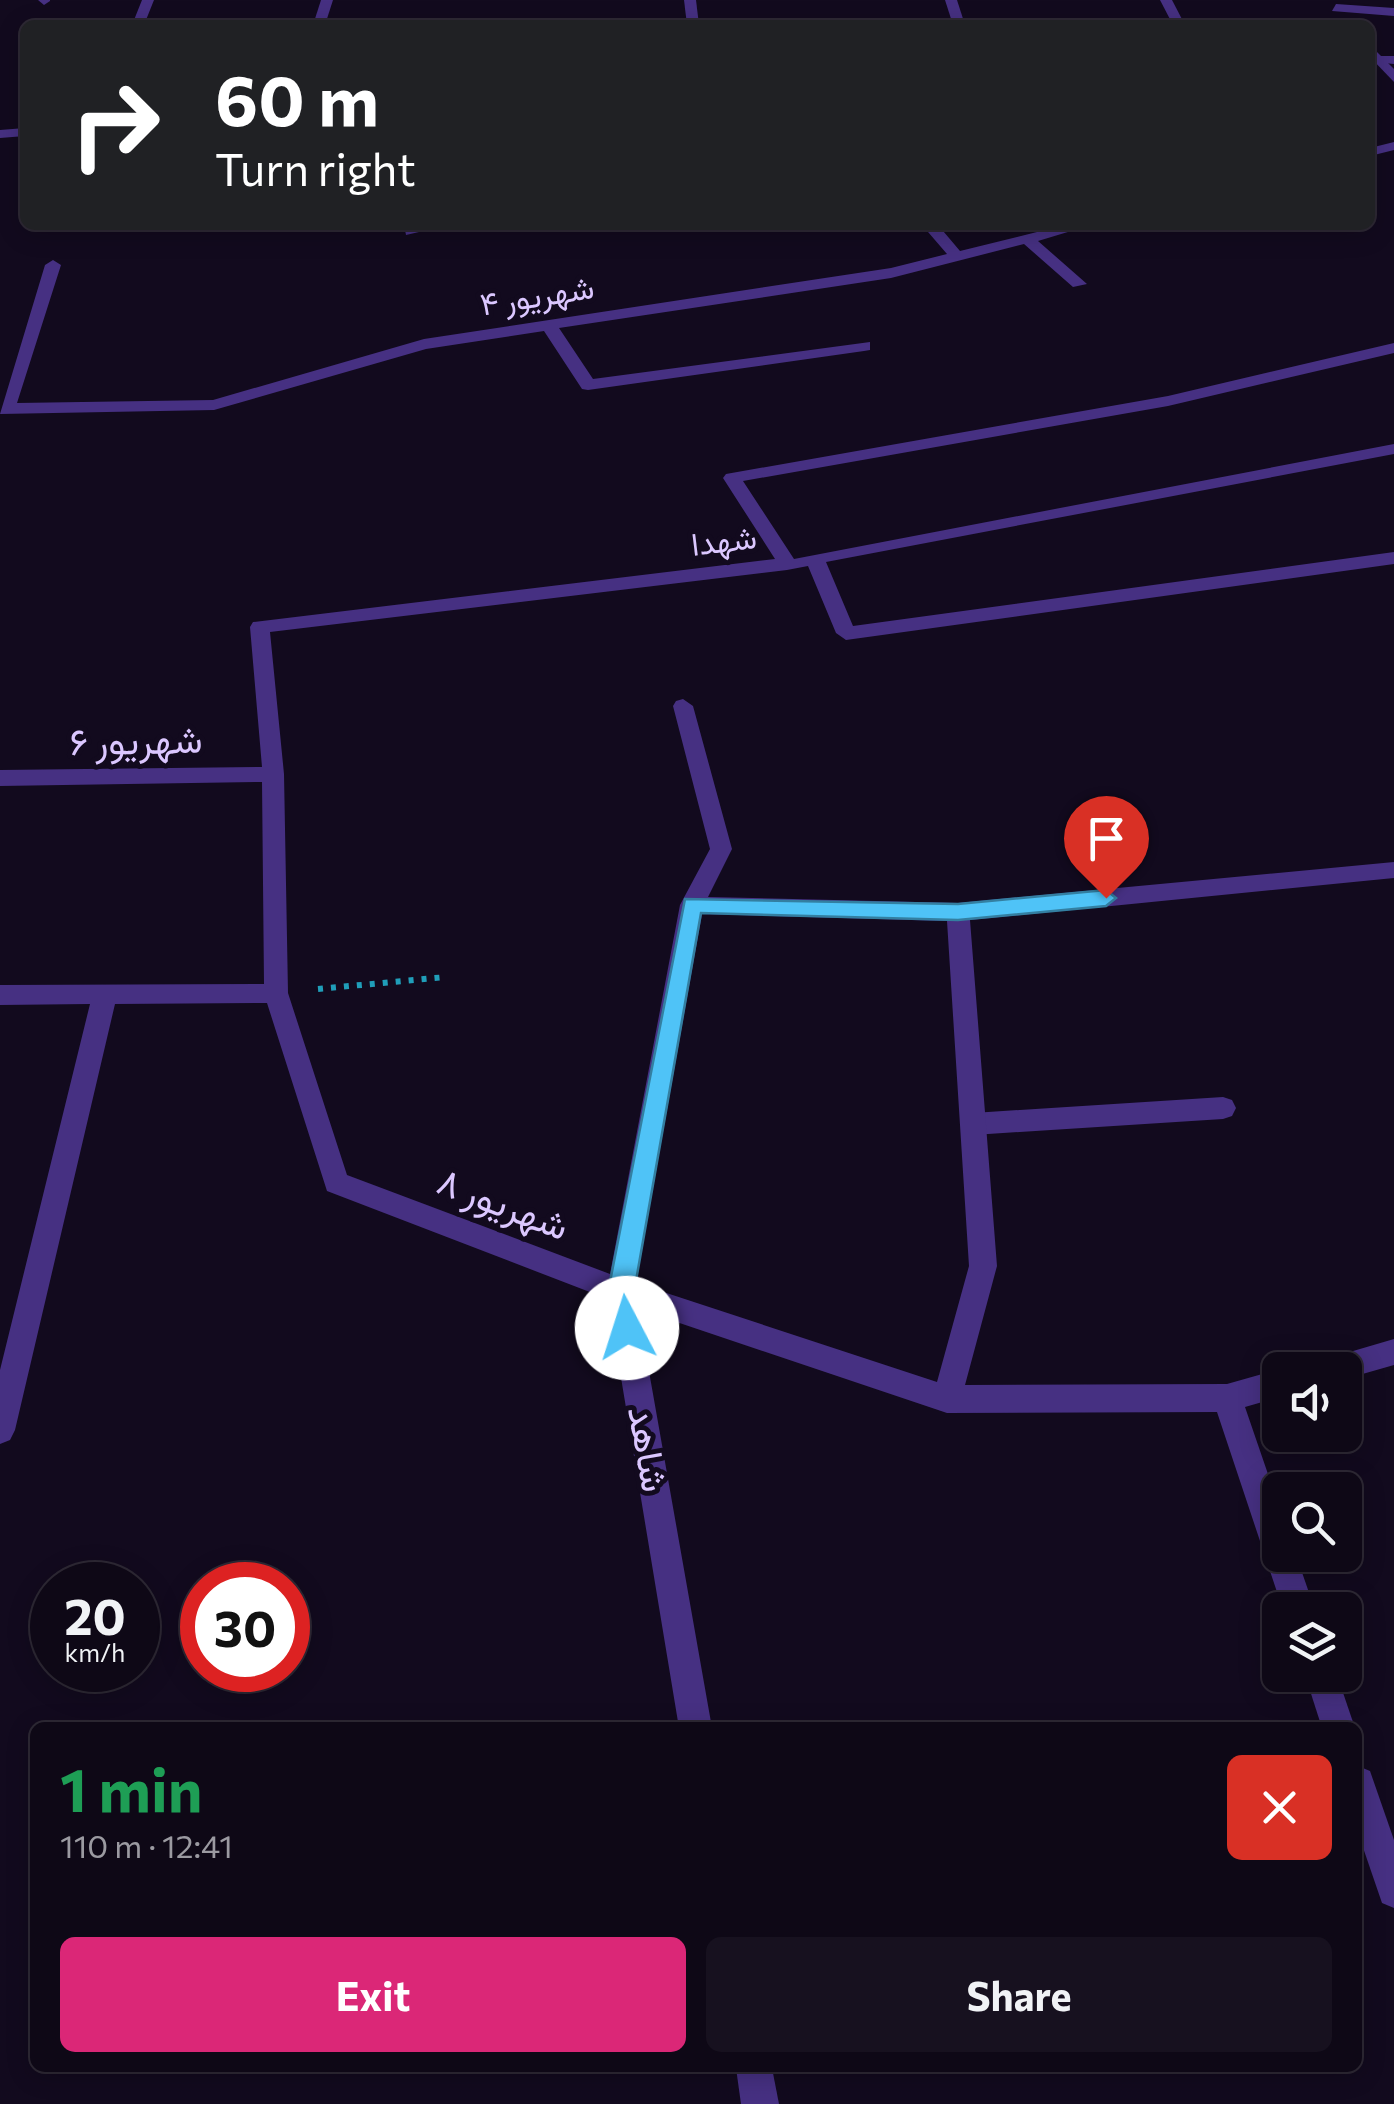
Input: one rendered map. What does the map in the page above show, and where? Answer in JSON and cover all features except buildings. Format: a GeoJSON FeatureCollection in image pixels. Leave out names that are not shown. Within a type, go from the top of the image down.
{"type":"FeatureCollection","features":[{"type":"Feature","properties":{"kind":"street"},"geometry":{"type":"LineString","coordinates":[[1333,4],[1394,12]]}},
{"type":"Feature","properties":{"kind":"street"},"geometry":{"type":"LineString","coordinates":[[1375,55],[1394,78]]}},
{"type":"Feature","properties":{"kind":"street"},"geometry":{"type":"LineString","coordinates":[[934,230],[956,257]]}},
{"type":"Feature","properties":{"kind":"street","name":"شهریور ۴"},"geometry":{"type":"LineString","coordinates":[[4,409],[214,405],[424,344],[891,273],[1063,230]]}},
{"type":"Feature","properties":{"kind":"street"},"geometry":{"type":"LineString","coordinates":[[1027,239],[1079,284]]}},
{"type":"Feature","properties":{"kind":"street"},"geometry":{"type":"LineString","coordinates":[[4,409],[53,265]]}},
{"type":"Feature","properties":{"kind":"street"},"geometry":{"type":"LineString","coordinates":[[548,325],[588,385],[864,346]]}},
{"type":"Feature","properties":{"kind":"street","name":"شهدا"},"geometry":{"type":"LineString","coordinates":[[276,992],[273,774],[260,627],[787,564],[732,478],[1168,401],[1394,348]]}},
{"type":"Feature","properties":{"kind":"street"},"geometry":{"type":"LineString","coordinates":[[787,564],[1394,449]]}},
{"type":"Feature","properties":{"kind":"street"},"geometry":{"type":"LineString","coordinates":[[815,559],[846,633],[1394,558]]}},
{"type":"Feature","properties":{"kind":"street","name":"شاهد"},"geometry":{"type":"LineString","coordinates":[[683,706],[721,849],[692,905],[621,1292],[695,1722]]}},
{"type":"Feature","properties":{"kind":"street","name":"شهریور ۶"},"geometry":{"type":"LineString","coordinates":[[0,778],[273,774]]}},
{"type":"Feature","properties":{"kind":"street"},"geometry":{"type":"LineString","coordinates":[[692,905],[958,912],[1394,870]]}},
{"type":"Feature","properties":{"kind":"street"},"geometry":{"type":"LineString","coordinates":[[947,1399],[983,1266],[958,912]]}},
{"type":"Feature","properties":{"kind":"street"},"geometry":{"type":"LineString","coordinates":[[0,994],[276,992]]}},
{"type":"Feature","properties":{"kind":"street","name":"شهریور ۸"},"geometry":{"type":"LineString","coordinates":[[276,992],[336,1183],[621,1292],[947,1399],[1226,1398],[1262,1389]]}},
{"type":"Feature","properties":{"kind":"street"},"geometry":{"type":"LineString","coordinates":[[0,1430],[106,994]]}},
{"type":"Feature","properties":{"kind":"street"},"geometry":{"type":"LineString","coordinates":[[973,1124],[1223,1108]]}},
{"type":"Feature","properties":{"kind":"street"},"geometry":{"type":"LineString","coordinates":[[1362,1361],[1394,1352]]}},
{"type":"Feature","properties":{"kind":"street"},"geometry":{"type":"LineString","coordinates":[[1226,1398],[1292,1592]]}},
{"type":"Feature","properties":{"kind":"street"},"geometry":{"type":"LineString","coordinates":[[1326,1692],[1336,1722]]}},
{"type":"Feature","properties":{"kind":"street"},"geometry":{"type":"LineString","coordinates":[[1362,1795],[1394,1890]]}},
{"type":"Feature","properties":{"kind":"street"},"geometry":{"type":"LineString","coordinates":[[755,2072],[760,2104]]}},
{"type":"Feature","properties":{"kind":"path"},"geometry":{"type":"LineString","coordinates":[[276,992],[446,976]]}},
{"type":"Feature","properties":{"kind":"route"},"geometry":{"type":"LineString","coordinates":[[627,1328],[621,1292],[692,905],[958,912],[1106,898]]}}]}
